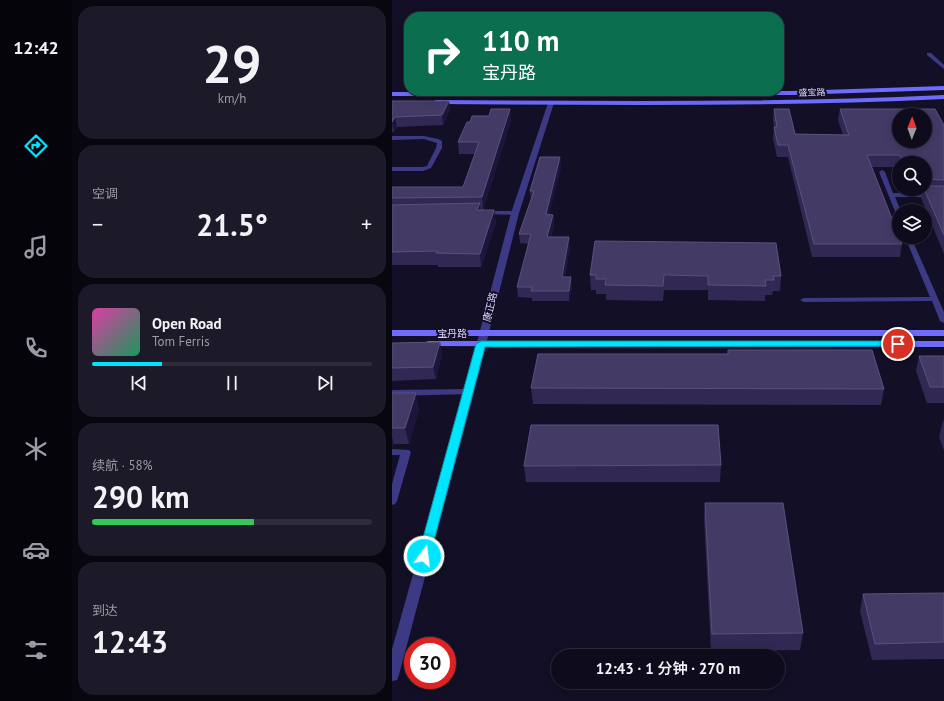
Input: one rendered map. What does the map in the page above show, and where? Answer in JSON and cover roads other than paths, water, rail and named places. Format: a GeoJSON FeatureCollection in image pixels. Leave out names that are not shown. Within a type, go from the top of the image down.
{"type":"FeatureCollection","features":[{"type":"Feature","properties":{"kind":"main road","name":"盛宝路"},"geometry":{"type":"LineString","coordinates":[[784,93],[944,88]]}},
{"type":"Feature","properties":{"kind":"main road","name":"盛宝路"},"geometry":{"type":"LineString","coordinates":[[392,94],[404,94]]}},
{"type":"Feature","properties":{"kind":"main road","name":"盛宝路"},"geometry":{"type":"LineString","coordinates":[[432,102],[551,103],[860,101],[944,97]]}},
{"type":"Feature","properties":{"kind":"main road","name":"宝丹路"},"geometry":{"type":"LineString","coordinates":[[415,344],[482,339],[944,333]]}},
{"type":"Feature","properties":{"kind":"main road","name":"宝丹路"},"geometry":{"type":"LineString","coordinates":[[392,334],[482,339],[944,344]]}},
{"type":"Feature","properties":{"kind":"street","name":"康正路"},"geometry":{"type":"LineString","coordinates":[[392,675],[469,392],[515,213],[551,103]]}},
{"type":"Feature","properties":{"kind":"lane"},"geometry":{"type":"LineString","coordinates":[[929,54],[944,68]]}},
{"type":"Feature","properties":{"kind":"lane"},"geometry":{"type":"LineString","coordinates":[[392,138],[429,138],[436,139],[440,142],[439,148],[429,167],[423,169],[392,169]]}},
{"type":"Feature","properties":{"kind":"lane"},"geometry":{"type":"LineString","coordinates":[[882,172],[895,204]]}},
{"type":"Feature","properties":{"kind":"lane"},"geometry":{"type":"LineString","coordinates":[[891,195],[944,195]]}},
{"type":"Feature","properties":{"kind":"lane"},"geometry":{"type":"LineString","coordinates":[[477,213],[515,213]]}},
{"type":"Feature","properties":{"kind":"lane"},"geometry":{"type":"LineString","coordinates":[[911,244],[944,321]]}},
{"type":"Feature","properties":{"kind":"lane"},"geometry":{"type":"LineString","coordinates":[[804,300],[934,299]]}},
{"type":"Feature","properties":{"kind":"lane"},"geometry":{"type":"LineString","coordinates":[[392,393],[469,392]]}},
{"type":"Feature","properties":{"kind":"lane"},"geometry":{"type":"LineString","coordinates":[[392,452],[406,452],[392,501]]}}]}
